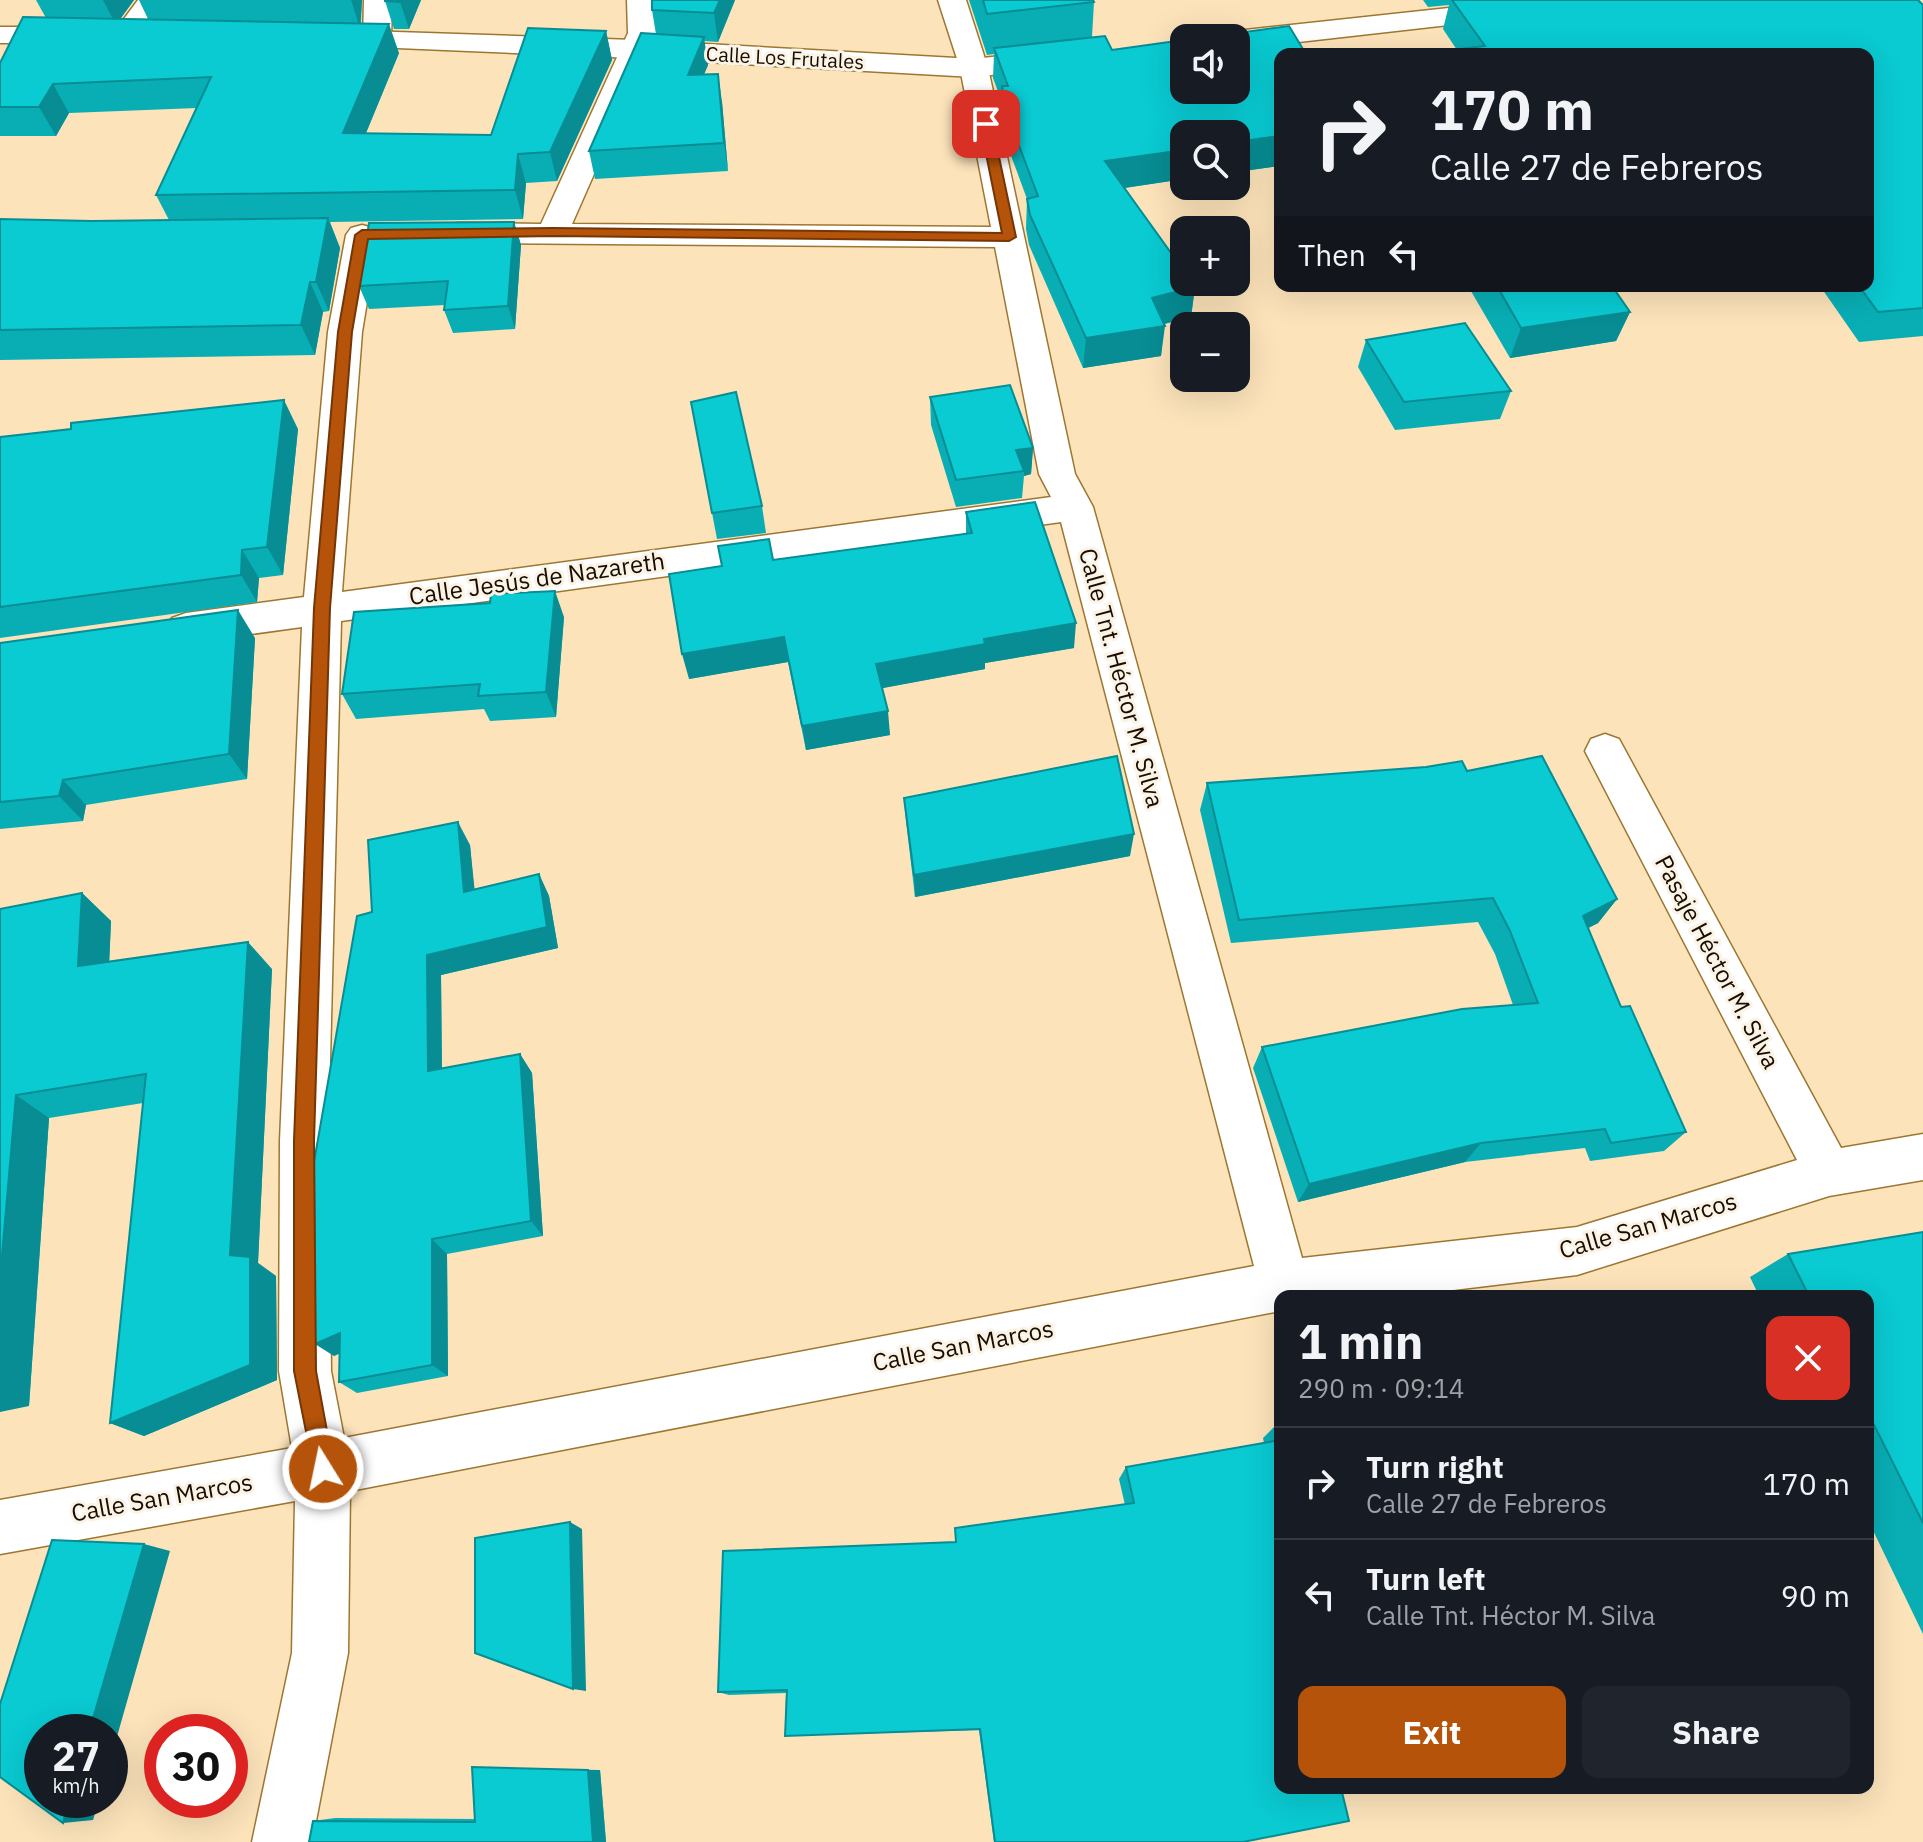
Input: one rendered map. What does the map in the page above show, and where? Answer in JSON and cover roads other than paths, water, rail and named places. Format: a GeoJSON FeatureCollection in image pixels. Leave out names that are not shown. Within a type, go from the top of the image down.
{"type":"FeatureCollection","features":[{"type":"Feature","properties":{"kind":"street"},"geometry":{"type":"LineString","coordinates":[[126,35],[152,0]]}},
{"type":"Feature","properties":{"kind":"street"},"geometry":{"type":"LineString","coordinates":[[377,40],[378,0]]}},
{"type":"Feature","properties":{"kind":"street"},"geometry":{"type":"LineString","coordinates":[[553,232],[642,33],[641,0]]}},
{"type":"Feature","properties":{"kind":"street","name":"Calle Tnt. Héctor M. Silva"},"geometry":{"type":"LineString","coordinates":[[952,0],[974,68],[1057,474],[1075,507],[1284,1285]]}},
{"type":"Feature","properties":{"kind":"street"},"geometry":{"type":"LineString","coordinates":[[1250,38],[1599,0]]}},
{"type":"Feature","properties":{"kind":"street"},"geometry":{"type":"LineString","coordinates":[[0,35],[157,36]]}},
{"type":"Feature","properties":{"kind":"street","name":"Calle Los Frutales"},"geometry":{"type":"LineString","coordinates":[[314,39],[634,49],[974,68],[1079,57]]}},
{"type":"Feature","properties":{"kind":"street"},"geometry":{"type":"LineString","coordinates":[[425,234],[553,232],[1009,237]]}},
{"type":"Feature","properties":{"kind":"street"},"geometry":{"type":"LineString","coordinates":[[282,1842],[320,1653],[323,1469],[305,1371],[304,1141],[322,608],[345,332],[362,235]]}},
{"type":"Feature","properties":{"kind":"street","name":"Calle Jesús de Nazareth"},"geometry":{"type":"LineString","coordinates":[[154,633],[1075,507]]}},
{"type":"Feature","properties":{"kind":"street","name":"Pasaje Héctor M. Silva"},"geometry":{"type":"LineString","coordinates":[[1605,751],[1829,1173]]}},
{"type":"Feature","properties":{"kind":"street","name":"Calle San Marcos"},"geometry":{"type":"LineString","coordinates":[[0,1527],[323,1469],[1284,1285],[1577,1251],[1829,1173],[1923,1157]]}}]}
